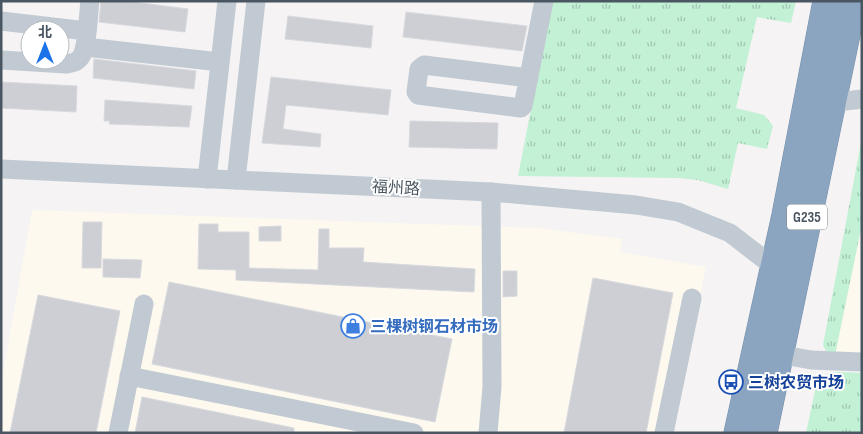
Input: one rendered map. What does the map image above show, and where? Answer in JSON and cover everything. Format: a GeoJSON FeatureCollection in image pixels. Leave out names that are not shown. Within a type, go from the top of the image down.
{"type":"FeatureCollection","features":[{"type":"Feature","properties":{"kind":"highway","name":"G235"},"geometry":{"type":"LineString","coordinates":[[738,433],[768,352],[819,104],[827,1]]}},
{"type":"Feature","properties":{"kind":"highway","name":"G235"},"geometry":{"type":"LineString","coordinates":[[763,433],[774,267],[819,104],[852,1]]}},
{"type":"Feature","properties":{"kind":"street"},"geometry":{"type":"LineString","coordinates":[[1,60],[66,64],[80,59],[86,39],[90,1]]}},
{"type":"Feature","properties":{"kind":"street"},"geometry":{"type":"LineString","coordinates":[[207,179],[227,1]]}},
{"type":"Feature","properties":{"kind":"street"},"geometry":{"type":"LineString","coordinates":[[236,180],[256,1]]}},
{"type":"Feature","properties":{"kind":"street"},"geometry":{"type":"LineString","coordinates":[[529,78],[424,65],[419,69],[416,92],[418,95],[518,109],[523,106],[529,78],[543,2],[539,1]]}},
{"type":"Feature","properties":{"kind":"street"},"geometry":{"type":"LineString","coordinates":[[1,21],[86,39],[220,62]]}},
{"type":"Feature","properties":{"kind":"street"},"geometry":{"type":"LineString","coordinates":[[819,104],[862,100]]}},
{"type":"Feature","properties":{"kind":"street","name":"福州路"},"geometry":{"type":"LineString","coordinates":[[1,169],[491,192],[636,205],[678,212],[730,232],[774,267]]}},
{"type":"Feature","properties":{"kind":"street"},"geometry":{"type":"LineString","coordinates":[[488,433],[492,387],[491,192]]}},
{"type":"Feature","properties":{"kind":"street"},"geometry":{"type":"LineString","coordinates":[[664,433],[692,298]]}},
{"type":"Feature","properties":{"kind":"street"},"geometry":{"type":"LineString","coordinates":[[118,433],[144,304]]}},
{"type":"Feature","properties":{"kind":"street"},"geometry":{"type":"LineString","coordinates":[[768,352],[811,360],[862,362]]}},
{"type":"Feature","properties":{"kind":"street"},"geometry":{"type":"LineString","coordinates":[[130,376],[414,433]]}},
{"type":"Feature","properties":{"kind":"shaded area","name":"三棵树钢石材市场"},"geometry":{"type":"Polygon","coordinates":[[[32,210],[539,228],[622,239],[620,252],[706,267],[672,433],[1,433],[1,384],[32,210]]]}},
{"type":"Feature","properties":{"kind":"shaded area"},"geometry":{"type":"Polygon","coordinates":[[[862,224],[862,355],[835,355],[862,224]]]}},
{"type":"Feature","properties":{"kind":"green space"},"geometry":{"type":"Polygon","coordinates":[[[552,1],[796,1],[791,23],[757,17],[736,108],[764,115],[773,126],[767,149],[738,143],[728,189],[698,180],[678,178],[518,176],[552,1]]]}},
{"type":"Feature","properties":{"kind":"green space"},"geometry":{"type":"Polygon","coordinates":[[[862,137],[862,224],[835,355],[826,351],[823,345],[862,137]]]}},
{"type":"Feature","properties":{"kind":"green space"},"geometry":{"type":"Polygon","coordinates":[[[838,372],[862,373],[862,433],[806,433],[817,381],[823,375],[838,372]]]}},
{"type":"Feature","properties":{"kind":"building"},"geometry":{"type":"Polygon","coordinates":[[[101,1],[126,1],[188,9],[185,32],[99,22],[101,1]]]}},
{"type":"Feature","properties":{"kind":"building"},"geometry":{"type":"Polygon","coordinates":[[[406,12],[527,26],[522,51],[403,37],[406,12]]]}},
{"type":"Feature","properties":{"kind":"building"},"geometry":{"type":"Polygon","coordinates":[[[288,16],[373,26],[371,48],[285,39],[288,16]]]}},
{"type":"Feature","properties":{"kind":"building"},"geometry":{"type":"Polygon","coordinates":[[[94,59],[196,71],[194,89],[93,78],[94,59]]]}},
{"type":"Feature","properties":{"kind":"building"},"geometry":{"type":"Polygon","coordinates":[[[271,77],[391,90],[388,115],[286,105],[283,129],[321,134],[320,147],[262,143],[271,77]]]}},
{"type":"Feature","properties":{"kind":"building"},"geometry":{"type":"Polygon","coordinates":[[[1,82],[77,86],[76,112],[1,108],[1,82]]]}},
{"type":"Feature","properties":{"kind":"building"},"geometry":{"type":"Polygon","coordinates":[[[105,100],[192,106],[189,127],[109,124],[110,121],[104,121],[105,100]]]}},
{"type":"Feature","properties":{"kind":"building"},"geometry":{"type":"Polygon","coordinates":[[[410,121],[498,123],[497,149],[409,147],[410,121]]]}},
{"type":"Feature","properties":{"kind":"building"},"geometry":{"type":"Polygon","coordinates":[[[83,222],[102,222],[101,268],[82,268],[83,222]]]}},
{"type":"Feature","properties":{"kind":"building"},"geometry":{"type":"Polygon","coordinates":[[[199,224],[218,224],[218,232],[249,232],[249,268],[318,270],[319,229],[329,229],[329,248],[364,248],[363,262],[475,269],[474,292],[236,280],[236,270],[198,269],[199,224]]]}},
{"type":"Feature","properties":{"kind":"building"},"geometry":{"type":"Polygon","coordinates":[[[281,226],[281,241],[259,241],[259,227],[281,226]]]}},
{"type":"Feature","properties":{"kind":"building"},"geometry":{"type":"Polygon","coordinates":[[[103,259],[142,260],[140,278],[103,277],[103,259]]]}},
{"type":"Feature","properties":{"kind":"building"},"geometry":{"type":"Polygon","coordinates":[[[503,271],[517,271],[517,296],[503,297],[503,271]]]}},
{"type":"Feature","properties":{"kind":"building"},"geometry":{"type":"Polygon","coordinates":[[[593,278],[673,293],[646,433],[564,433],[593,278]]]}},
{"type":"Feature","properties":{"kind":"building"},"geometry":{"type":"Polygon","coordinates":[[[169,282],[452,339],[435,422],[152,364],[169,282]]]}},
{"type":"Feature","properties":{"kind":"building"},"geometry":{"type":"Polygon","coordinates":[[[38,295],[120,311],[96,433],[10,433],[38,295]]]}},
{"type":"Feature","properties":{"kind":"building"},"geometry":{"type":"Polygon","coordinates":[[[142,397],[294,428],[294,433],[135,433],[142,397]]]}},
{"type":"Feature","properties":{"kind":"place","name":"三棵树钢石材市场"},"geometry":{"type":"Point","coordinates":[353,326]}},
{"type":"Feature","properties":{"kind":"place","name":"三树农贸市场"},"geometry":{"type":"Point","coordinates":[731,382]}}]}
